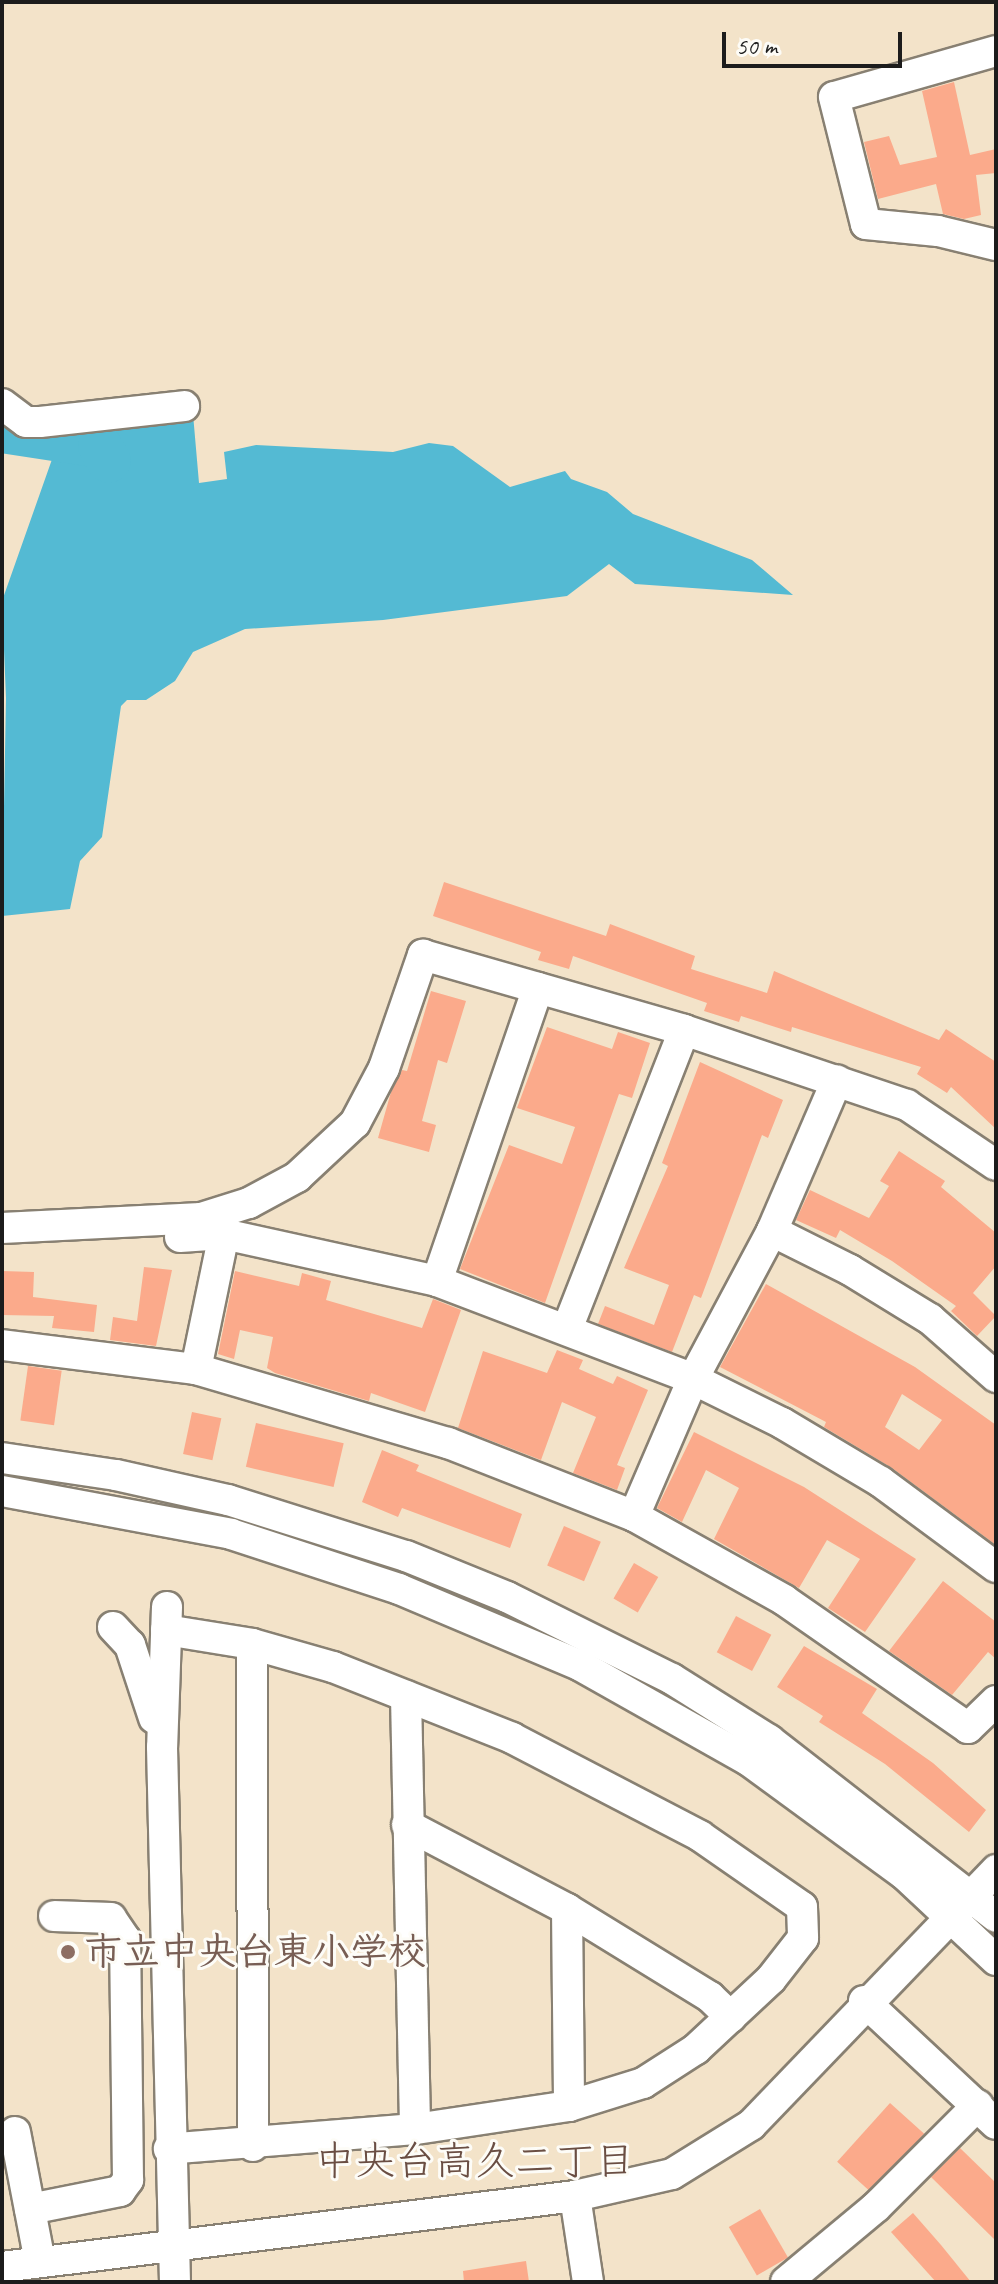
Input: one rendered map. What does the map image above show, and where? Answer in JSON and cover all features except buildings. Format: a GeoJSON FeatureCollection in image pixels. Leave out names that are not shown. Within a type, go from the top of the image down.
{"type":"FeatureCollection","features":[{"type":"Feature","properties":{"kind":"street"},"geometry":{"type":"LineString","coordinates":[[996,51],[834,97],[866,224],[938,231],[996,245]]}},
{"type":"Feature","properties":{"kind":"street"},"geometry":{"type":"LineString","coordinates":[[2,404],[26,422],[184,406]]}},
{"type":"Feature","properties":{"kind":"street"},"geometry":{"type":"LineString","coordinates":[[2,1228],[201,1218],[249,1203],[297,1177],[355,1123],[384,1068],[423,955],[684,1030],[837,1080],[907,1105],[993,1156]]}},
{"type":"Feature","properties":{"kind":"street"},"geometry":{"type":"LineString","coordinates":[[437,1281],[538,988]]}},
{"type":"Feature","properties":{"kind":"street"},"geometry":{"type":"LineString","coordinates":[[567,1329],[684,1030]]}},
{"type":"Feature","properties":{"kind":"street"},"geometry":{"type":"LineString","coordinates":[[634,1516],[693,1379],[772,1231],[837,1080]]}},
{"type":"Feature","properties":{"kind":"street"},"geometry":{"type":"LineString","coordinates":[[772,1231],[850,1270],[930,1319],[996,1377]]}},
{"type":"Feature","properties":{"kind":"street"},"geometry":{"type":"LineString","coordinates":[[196,1369],[224,1234]]}},
{"type":"Feature","properties":{"kind":"street"},"geometry":{"type":"LineString","coordinates":[[2,1245],[224,1234],[437,1281],[693,1379],[782,1423],[881,1482],[996,1567]]}},
{"type":"Feature","properties":{"kind":"street"},"geometry":{"type":"LineString","coordinates":[[2,1345],[196,1369],[448,1443],[634,1516],[784,1600],[968,1728],[996,1701]]}},
{"type":"Feature","properties":{"kind":"street"},"geometry":{"type":"LineString","coordinates":[[2,1458],[116,1475],[228,1500],[406,1556],[507,1597],[672,1679],[769,1740],[961,1909],[996,1960]]}},
{"type":"Feature","properties":{"kind":"street"},"geometry":{"type":"LineString","coordinates":[[2,1491],[231,1534],[399,1589],[581,1666],[748,1760],[904,1874],[961,1909],[996,1917]]}},
{"type":"Feature","properties":{"kind":"street"},"geometry":{"type":"LineString","coordinates":[[169,2149],[253,2146],[415,2129],[569,2106],[643,2083],[696,2049],[771,1979],[803,1938],[802,1907],[700,1836],[512,1738],[406,1696],[167,1619],[162,1747],[169,2149],[171,2245],[175,2282]]}},
{"type":"Feature","properties":{"kind":"street"},"geometry":{"type":"LineString","coordinates":[[113,1627],[130,1645],[143,1676],[162,1747]]}},
{"type":"Feature","properties":{"kind":"street"},"geometry":{"type":"LineString","coordinates":[[252,1644],[253,2146]]}},
{"type":"Feature","properties":{"kind":"street"},"geometry":{"type":"LineString","coordinates":[[406,1696],[415,2129]]}},
{"type":"Feature","properties":{"kind":"street"},"geometry":{"type":"LineString","coordinates":[[407,1825],[567,1909],[710,1997],[731,2017]]}},
{"type":"Feature","properties":{"kind":"street"},"geometry":{"type":"LineString","coordinates":[[2,2267],[575,2196],[672,2174],[751,2125],[864,2001],[961,1909],[996,1870]]}},
{"type":"Feature","properties":{"kind":"street"},"geometry":{"type":"LineString","coordinates":[[567,1909],[569,2106]]}},
{"type":"Feature","properties":{"kind":"street"},"geometry":{"type":"LineString","coordinates":[[30,2209],[120,2191],[128,2180],[125,1939],[111,1918],[54,1916]]}},
{"type":"Feature","properties":{"kind":"street"},"geometry":{"type":"LineString","coordinates":[[786,2282],[987,2114],[864,2001]]}},
{"type":"Feature","properties":{"kind":"street"},"geometry":{"type":"LineString","coordinates":[[15,2132],[40,2262]]}},
{"type":"Feature","properties":{"kind":"street"},"geometry":{"type":"LineString","coordinates":[[575,2196],[588,2282]]}},
{"type":"Feature","properties":{"kind":"water"},"geometry":{"type":"Polygon","coordinates":[[[193,414],[199,483],[227,479],[224,452],[256,445],[393,452],[429,443],[453,446],[510,487],[565,471],[571,479],[607,492],[633,514],[752,560],[793,595],[635,584],[609,564],[567,596],[383,620],[245,629],[193,652],[175,681],[146,700],[127,700],[121,706],[102,837],[80,861],[70,909],[2,916],[6,698],[2,601],[62,431],[193,414]]]}},
{"type":"Feature","properties":{"kind":"waterway"},"geometry":{"type":"LineString","coordinates":[[2,431],[100,446],[109,461]]}},
{"type":"Feature","properties":{"kind":"place","name":"市立中央台東小学校"},"geometry":{"type":"Point","coordinates":[68,1952]}},
{"type":"Feature","properties":{"kind":"district","name":"中央台高久二丁目"},"geometry":{"type":"Point","coordinates":[475,2161]}}]}
